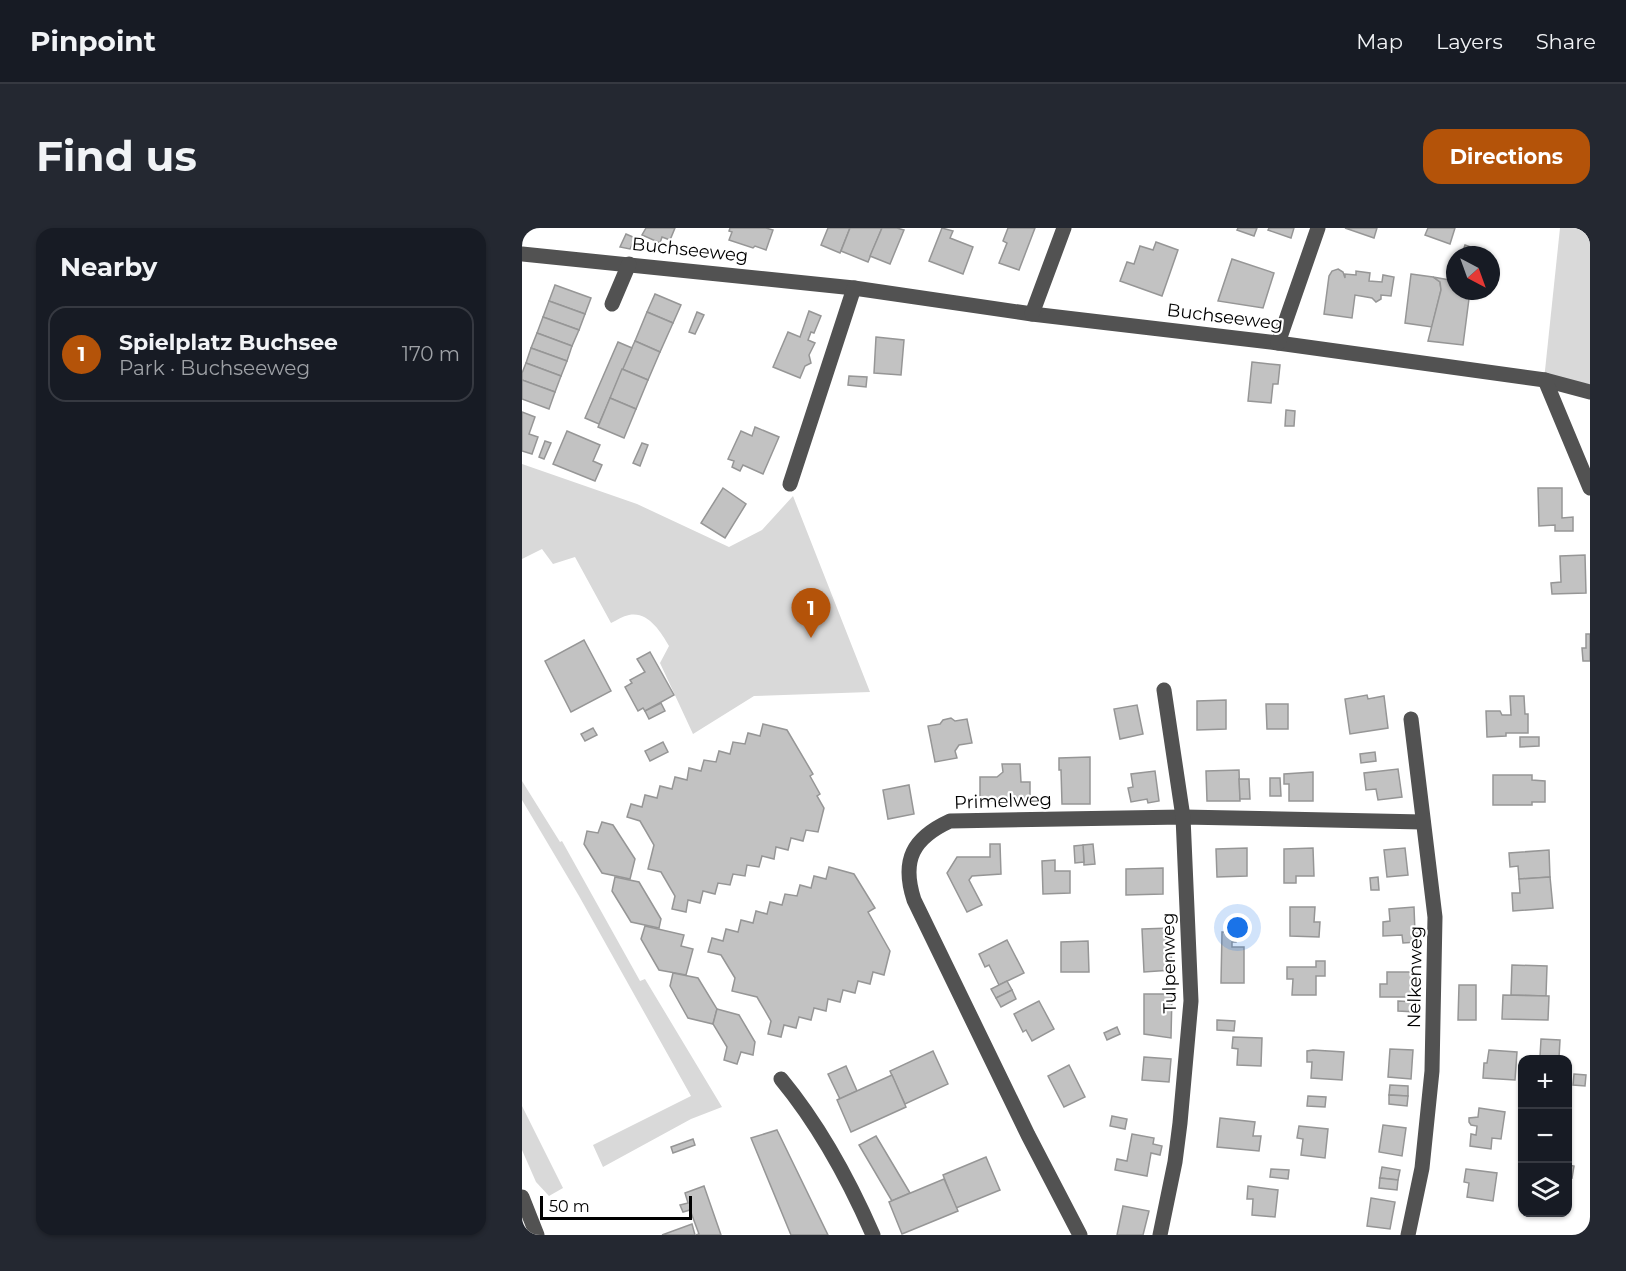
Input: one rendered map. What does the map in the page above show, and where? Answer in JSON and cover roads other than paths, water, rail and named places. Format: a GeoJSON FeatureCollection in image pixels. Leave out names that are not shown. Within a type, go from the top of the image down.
{"type":"FeatureCollection","features":[{"type":"Feature","properties":{"kind":"street"},"geometry":{"type":"LineString","coordinates":[[1032,314],[1064,228]]}},
{"type":"Feature","properties":{"kind":"street"},"geometry":{"type":"LineString","coordinates":[[1278,344],[1318,228]]}},
{"type":"Feature","properties":{"kind":"street","name":"Buchseeweg"},"geometry":{"type":"LineString","coordinates":[[522,254],[854,288],[1032,314],[1545,380],[1590,392]]}},
{"type":"Feature","properties":{"kind":"street"},"geometry":{"type":"LineString","coordinates":[[612,304],[629,264]]}},
{"type":"Feature","properties":{"kind":"street"},"geometry":{"type":"LineString","coordinates":[[790,484],[854,288]]}},
{"type":"Feature","properties":{"kind":"street"},"geometry":{"type":"LineString","coordinates":[[1545,380],[1590,488]]}},
{"type":"Feature","properties":{"kind":"street","name":"Tulpenweg"},"geometry":{"type":"LineString","coordinates":[[1160,1235],[1175,1162],[1189,1030],[1190,983],[1183,817],[1164,690]]}},
{"type":"Feature","properties":{"kind":"street","name":"Nelkenweg"},"geometry":{"type":"LineString","coordinates":[[1408,1235],[1428,1125],[1434,1025],[1435,917],[1411,719]]}},
{"type":"Feature","properties":{"kind":"street","name":"Primelweg"},"geometry":{"type":"LineString","coordinates":[[1080,1235],[1028,1135],[914,900],[908,866],[916,846],[931,830],[950,821],[1183,817],[1423,822]]}},
{"type":"Feature","properties":{"kind":"street"},"geometry":{"type":"LineString","coordinates":[[781,1079],[800,1102],[822,1137],[873,1235]]}},
{"type":"Feature","properties":{"kind":"street"},"geometry":{"type":"LineString","coordinates":[[522,1197],[537,1235]]}},
{"type":"Feature","properties":{"kind":"place","name":"Spielplatz Buchsee"},"geometry":{"type":"Point","coordinates":[811,638]}}]}
